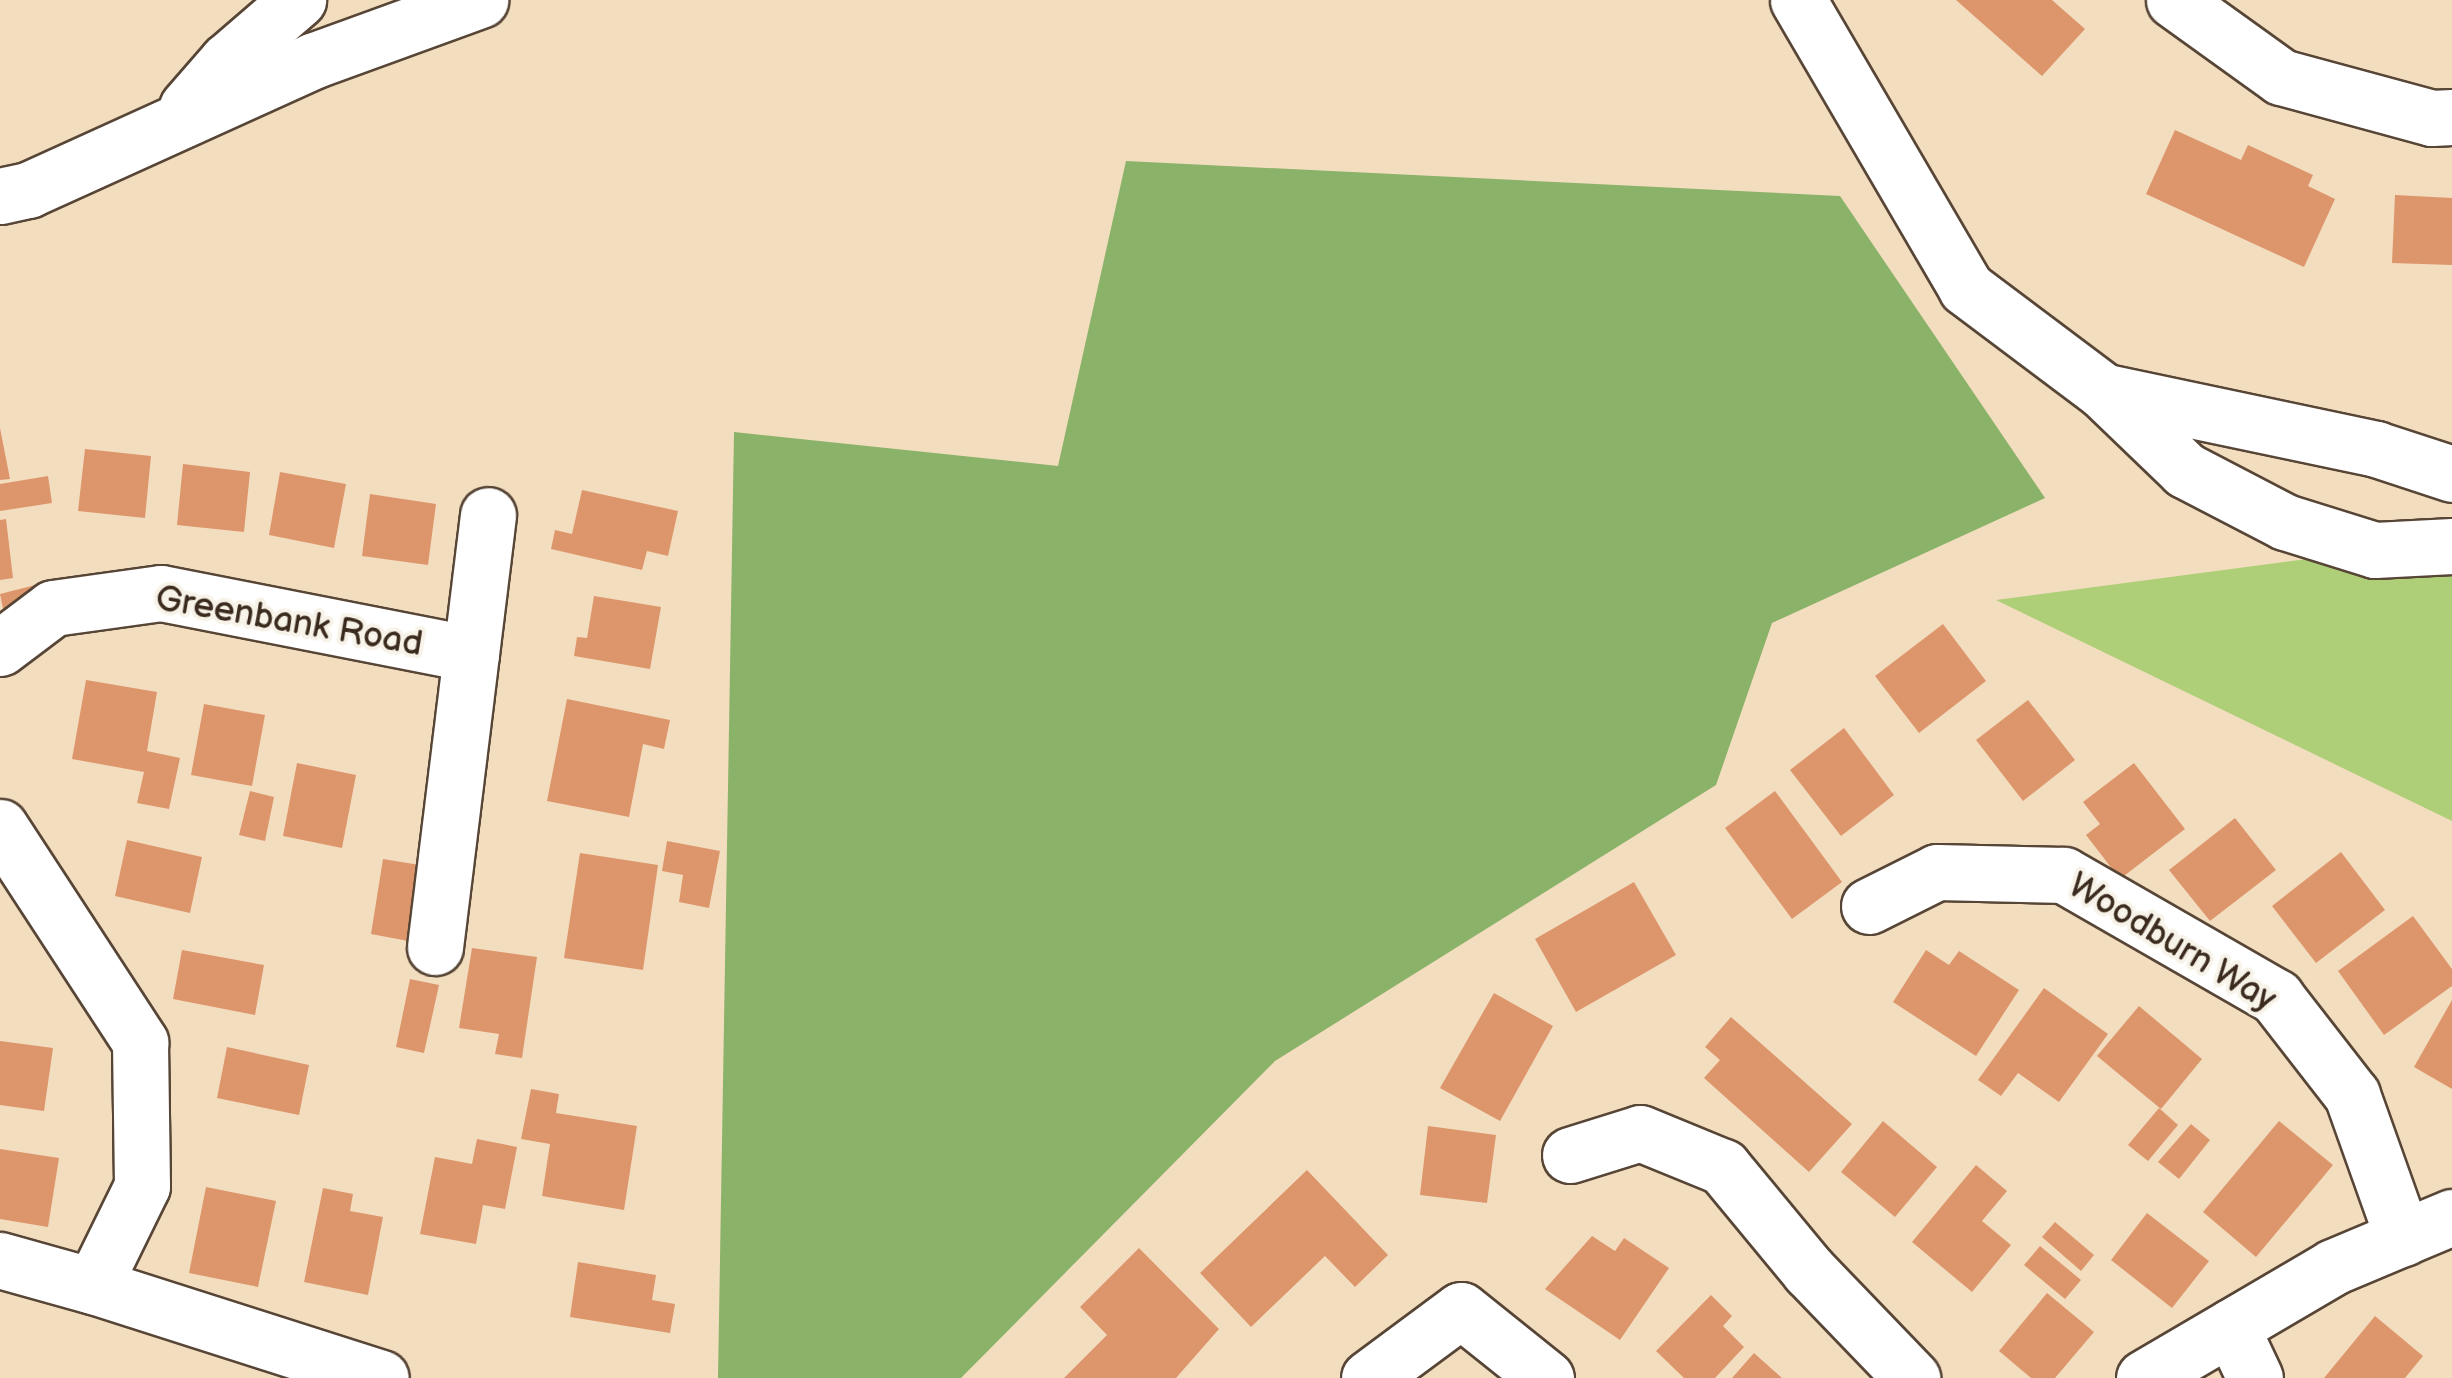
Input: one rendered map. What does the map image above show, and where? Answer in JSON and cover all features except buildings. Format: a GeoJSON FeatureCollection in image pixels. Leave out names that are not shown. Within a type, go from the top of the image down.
{"type":"FeatureCollection","features":[{"type":"Feature","properties":{"kind":"street"},"geometry":{"type":"LineString","coordinates":[[175,120],[227,61],[298,0]]}},
{"type":"Feature","properties":{"kind":"street"},"geometry":{"type":"LineString","coordinates":[[0,196],[28,190],[175,120],[480,0]]}},
{"type":"Feature","properties":{"kind":"street"},"geometry":{"type":"LineString","coordinates":[[1798,0],[1966,288],[2103,391],[2185,470],[2285,522],[2375,550],[2452,546]]}},
{"type":"Feature","properties":{"kind":"street"},"geometry":{"type":"LineString","coordinates":[[2174,0],[2281,77],[2432,118],[2452,117]]}},
{"type":"Feature","properties":{"kind":"street"},"geometry":{"type":"LineString","coordinates":[[2103,391],[2376,450],[2452,474]]}},
{"type":"Feature","properties":{"kind":"street"},"geometry":{"type":"LineString","coordinates":[[434,948],[488,515]]}},
{"type":"Feature","properties":{"kind":"street","name":"Greenbank Road"},"geometry":{"type":"LineString","coordinates":[[0,648],[54,608],[161,592],[472,654]]}},
{"type":"Feature","properties":{"kind":"street"},"geometry":{"type":"LineString","coordinates":[[0,827],[140,1042],[142,1186],[93,1286]]}},
{"type":"Feature","properties":{"kind":"street","name":"Woodburn Way"},"geometry":{"type":"LineString","coordinates":[[1869,906],[1937,872],[2064,875],[2276,997],[2352,1096],[2428,1228],[2333,1267],[2144,1378]]}},
{"type":"Feature","properties":{"kind":"street"},"geometry":{"type":"LineString","coordinates":[[1570,1155],[1640,1132],[1723,1166],[1822,1286],[1912,1378]]}},
{"type":"Feature","properties":{"kind":"street"},"geometry":{"type":"LineString","coordinates":[[0,1260],[381,1378]]}},
{"type":"Feature","properties":{"kind":"street"},"geometry":{"type":"LineString","coordinates":[[1369,1378],[1461,1310],[1546,1378]]}},
{"type":"Feature","properties":{"kind":"street"},"geometry":{"type":"LineString","coordinates":[[2231,1327],[2255,1378]]}},
{"type":"Feature","properties":{"kind":"green space"},"geometry":{"type":"Polygon","coordinates":[[[1126,161],[1840,196],[2045,498],[1772,623],[1716,785],[1275,1061],[961,1378],[718,1378],[734,432],[1058,466],[1126,161]]]}},
{"type":"Feature","properties":{"kind":"green space"},"geometry":{"type":"Polygon","coordinates":[[[2452,536],[2452,821],[1996,600],[2375,550],[2452,536]]]}}]}
